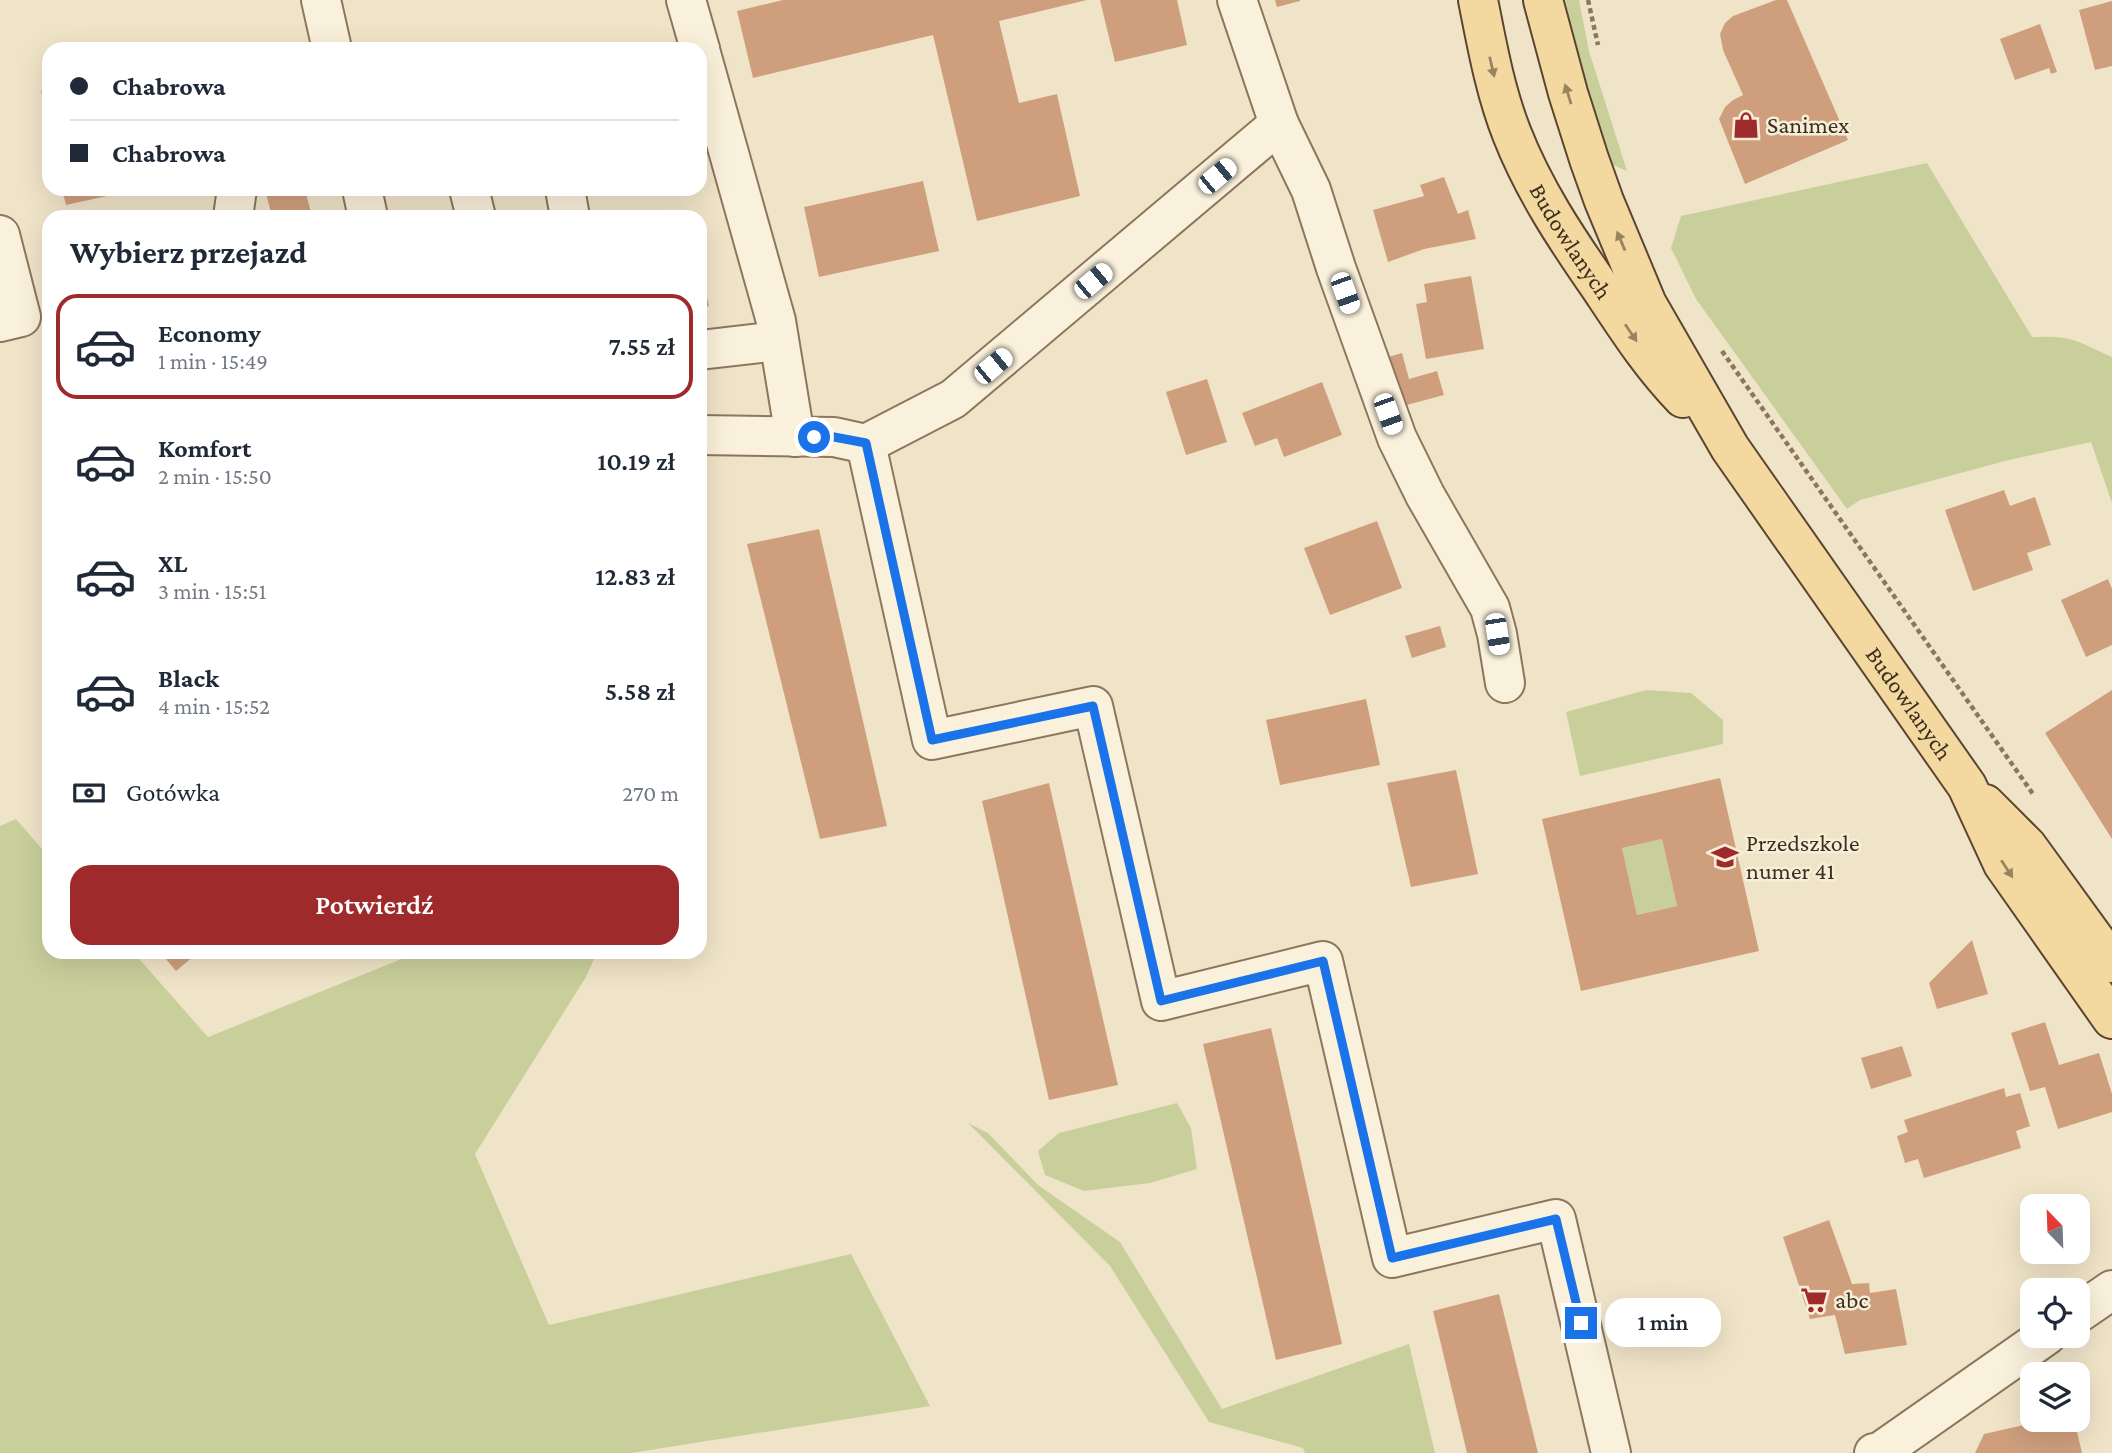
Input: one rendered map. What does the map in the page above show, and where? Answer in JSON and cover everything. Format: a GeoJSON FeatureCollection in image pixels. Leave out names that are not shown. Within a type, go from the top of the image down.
{"type":"FeatureCollection","features":[{"type":"Feature","properties":{"kind":"main road","name":"Budowlanych"},"geometry":{"type":"LineString","coordinates":[[1478,0],[1493,73],[1511,131],[1540,194],[1655,369],[1730,448]]}},
{"type":"Feature","properties":{"kind":"main road","name":"Budowlanych"},"geometry":{"type":"LineString","coordinates":[[1543,0],[1568,93],[1604,201],[1647,304],[1730,448],[1966,786],[2003,864],[2112,1019]]}},
{"type":"Feature","properties":{"kind":"main road","name":"Budowlanych"},"geometry":{"type":"LineString","coordinates":[[1966,786],[2028,846],[2112,963]]}},
{"type":"Feature","properties":{"kind":"street"},"geometry":{"type":"LineString","coordinates":[[321,0],[330,42]]}},
{"type":"Feature","properties":{"kind":"street"},"geometry":{"type":"LineString","coordinates":[[686,0],[698,42]]}},
{"type":"Feature","properties":{"kind":"street"},"geometry":{"type":"LineString","coordinates":[[1237,0],[1279,124],[1311,190],[1397,438],[1425,495],[1490,608],[1504,682]]}},
{"type":"Feature","properties":{"kind":"street"},"geometry":{"type":"LineString","coordinates":[[707,75],[776,321],[794,437]]}},
{"type":"Feature","properties":{"kind":"street"},"geometry":{"type":"LineString","coordinates":[[707,435],[834,437],[866,443],[953,399],[1279,124]]}},
{"type":"Feature","properties":{"kind":"street"},"geometry":{"type":"LineString","coordinates":[[0,235],[24,317]]}},
{"type":"Feature","properties":{"kind":"street"},"geometry":{"type":"LineString","coordinates":[[707,349],[779,341]]}},
{"type":"Feature","properties":{"kind":"street"},"geometry":{"type":"LineString","coordinates":[[866,443],[932,740],[1093,706],[1161,1001],[1323,961],[1392,1258],[1556,1219],[1611,1453]]}},
{"type":"Feature","properties":{"kind":"street"},"geometry":{"type":"LineString","coordinates":[[2090,1305],[2112,1290]]}},
{"type":"Feature","properties":{"kind":"street"},"geometry":{"type":"LineString","coordinates":[[1874,1453],[1880,1452],[2029,1348]]}},
{"type":"Feature","properties":{"kind":"path"},"geometry":{"type":"LineString","coordinates":[[1716,343],[2040,805]]}},
{"type":"Feature","properties":{"kind":"green space"},"geometry":{"type":"Polygon","coordinates":[[[1565,0],[1579,0],[1589,51],[1627,171],[1611,164],[1582,71],[1565,0]]]}},
{"type":"Feature","properties":{"kind":"green space"},"geometry":{"type":"Polygon","coordinates":[[[1927,163],[2032,337],[2066,338],[2112,357],[2112,503],[2091,442],[2009,460],[1860,500],[1847,509],[1696,299],[1671,248],[1681,216],[1927,163]]]}},
{"type":"Feature","properties":{"kind":"green space"},"geometry":{"type":"Polygon","coordinates":[[[1646,690],[1691,693],[1723,720],[1723,744],[1580,776],[1566,712],[1646,690]]]}},
{"type":"Feature","properties":{"kind":"green space"},"geometry":{"type":"Polygon","coordinates":[[[16,819],[42,849],[42,959],[139,959],[208,1037],[402,959],[594,959],[586,977],[475,1154],[549,1325],[851,1254],[930,1406],[631,1453],[0,1453],[0,826],[16,819]]]}},
{"type":"Feature","properties":{"kind":"green space"},"geometry":{"type":"Polygon","coordinates":[[[1662,839],[1677,906],[1637,915],[1622,848],[1662,839]]]}},
{"type":"Feature","properties":{"kind":"green space"},"geometry":{"type":"Polygon","coordinates":[[[1177,1103],[1191,1128],[1197,1169],[1150,1183],[1084,1191],[1045,1175],[1038,1151],[1059,1133],[1177,1103]]]}},
{"type":"Feature","properties":{"kind":"green space"},"geometry":{"type":"Polygon","coordinates":[[[968,1123],[988,1133],[1038,1185],[1120,1242],[1222,1409],[1409,1344],[1435,1453],[1305,1453],[1303,1448],[1209,1422],[1110,1266],[968,1123]]]}},
{"type":"Feature","properties":{"kind":"building"},"geometry":{"type":"Polygon","coordinates":[[[783,0],[1087,0],[999,21],[1019,103],[1057,94],[1080,196],[977,221],[933,35],[753,78],[737,11],[783,0]]]}},
{"type":"Feature","properties":{"kind":"building"},"geometry":{"type":"Polygon","coordinates":[[[1100,0],[1177,0],[1187,45],[1115,62],[1100,0]]]}},
{"type":"Feature","properties":{"kind":"building"},"geometry":{"type":"Polygon","coordinates":[[[1275,0],[1300,0],[1300,1],[1277,7],[1275,0]]]}},
{"type":"Feature","properties":{"kind":"building"},"geometry":{"type":"Polygon","coordinates":[[[1776,0],[1787,0],[1848,140],[1745,184],[1719,119],[1725,107],[1743,95],[1723,50],[1720,34],[1725,23],[1733,16],[1776,0]]]}},
{"type":"Feature","properties":{"kind":"building"},"geometry":{"type":"Polygon","coordinates":[[[2112,1],[2112,66],[2095,70],[2079,10],[2112,1]]]}},
{"type":"Feature","properties":{"kind":"building"},"geometry":{"type":"Polygon","coordinates":[[[2040,24],[2057,72],[2051,74],[2049,68],[2015,80],[2000,39],[2040,24]]]}},
{"type":"Feature","properties":{"kind":"building"},"geometry":{"type":"Polygon","coordinates":[[[1444,177],[1458,214],[1468,210],[1476,239],[1424,249],[1388,262],[1373,210],[1424,196],[1420,185],[1444,177]]]}},
{"type":"Feature","properties":{"kind":"building"},"geometry":{"type":"Polygon","coordinates":[[[923,181],[939,251],[819,277],[804,207],[923,181]]]}},
{"type":"Feature","properties":{"kind":"building"},"geometry":{"type":"Polygon","coordinates":[[[64,196],[107,196],[66,205],[64,196]]]}},
{"type":"Feature","properties":{"kind":"building"},"geometry":{"type":"Polygon","coordinates":[[[267,196],[307,196],[310,210],[270,210],[267,196]]]}},
{"type":"Feature","properties":{"kind":"building"},"geometry":{"type":"Polygon","coordinates":[[[1471,276],[1484,349],[1426,359],[1416,304],[1427,302],[1424,284],[1471,276]]]}},
{"type":"Feature","properties":{"kind":"building"},"geometry":{"type":"Polygon","coordinates":[[[1402,353],[1409,379],[1437,371],[1444,395],[1392,409],[1378,360],[1402,353]]]}},
{"type":"Feature","properties":{"kind":"building"},"geometry":{"type":"Polygon","coordinates":[[[1207,379],[1227,442],[1186,455],[1166,392],[1207,379]]]}},
{"type":"Feature","properties":{"kind":"building"},"geometry":{"type":"Polygon","coordinates":[[[1322,382],[1342,435],[1284,457],[1277,438],[1255,446],[1242,413],[1322,382]]]}},
{"type":"Feature","properties":{"kind":"building"},"geometry":{"type":"Polygon","coordinates":[[[2004,490],[2010,506],[2035,497],[2051,545],[2027,553],[2033,570],[1973,591],[1945,510],[2004,490]]]}},
{"type":"Feature","properties":{"kind":"building"},"geometry":{"type":"Polygon","coordinates":[[[1377,521],[1402,588],[1330,615],[1304,548],[1377,521]]]}},
{"type":"Feature","properties":{"kind":"building"},"geometry":{"type":"Polygon","coordinates":[[[819,529],[887,826],[820,839],[747,544],[819,529]]]}},
{"type":"Feature","properties":{"kind":"building"},"geometry":{"type":"Polygon","coordinates":[[[2108,579],[2112,589],[2112,645],[2086,657],[2061,600],[2108,579]]]}},
{"type":"Feature","properties":{"kind":"building"},"geometry":{"type":"Polygon","coordinates":[[[1440,626],[1446,647],[1412,658],[1405,636],[1440,626]]]}},
{"type":"Feature","properties":{"kind":"building"},"geometry":{"type":"Polygon","coordinates":[[[2112,690],[2112,839],[2045,733],[2112,690]]]}},
{"type":"Feature","properties":{"kind":"building"},"geometry":{"type":"Polygon","coordinates":[[[1366,699],[1380,765],[1280,785],[1266,720],[1366,699]]]}},
{"type":"Feature","properties":{"kind":"building"},"geometry":{"type":"Polygon","coordinates":[[[1456,770],[1478,874],[1411,887],[1387,783],[1456,770]]]}},
{"type":"Feature","properties":{"kind":"building"},"geometry":{"type":"Polygon","coordinates":[[[1720,778],[1759,951],[1581,991],[1542,819],[1720,778]],[[1662,839],[1622,848],[1637,915],[1677,906],[1662,839]]]}},
{"type":"Feature","properties":{"kind":"building"},"geometry":{"type":"Polygon","coordinates":[[[1049,783],[1118,1085],[1049,1100],[982,801],[1049,783]]]}},
{"type":"Feature","properties":{"kind":"building"},"geometry":{"type":"Polygon","coordinates":[[[1972,940],[1988,994],[1937,1009],[1929,983],[1972,940]]]}},
{"type":"Feature","properties":{"kind":"building"},"geometry":{"type":"Polygon","coordinates":[[[166,959],[191,959],[176,971],[166,959]]]}},
{"type":"Feature","properties":{"kind":"building"},"geometry":{"type":"Polygon","coordinates":[[[2045,1022],[2059,1065],[2099,1053],[2112,1094],[2112,1112],[2058,1129],[2045,1087],[2030,1091],[2011,1033],[2045,1022]]]}},
{"type":"Feature","properties":{"kind":"building"},"geometry":{"type":"Polygon","coordinates":[[[1271,1028],[1342,1344],[1276,1360],[1203,1044],[1271,1028]]]}},
{"type":"Feature","properties":{"kind":"building"},"geometry":{"type":"Polygon","coordinates":[[[1902,1046],[1912,1076],[1871,1089],[1861,1058],[1902,1046]]]}},
{"type":"Feature","properties":{"kind":"building"},"geometry":{"type":"Polygon","coordinates":[[[2004,1088],[2006,1097],[2020,1093],[2030,1126],[2016,1131],[2021,1148],[1924,1178],[1918,1159],[1905,1163],[1897,1136],[1908,1132],[1904,1120],[2004,1088]]]}},
{"type":"Feature","properties":{"kind":"building"},"geometry":{"type":"Polygon","coordinates":[[[1829,1220],[1852,1284],[1869,1283],[1870,1293],[1896,1289],[1907,1345],[1845,1354],[1835,1315],[1810,1319],[1783,1237],[1829,1220]]]}},
{"type":"Feature","properties":{"kind":"building"},"geometry":{"type":"Polygon","coordinates":[[[1499,1294],[1538,1453],[1467,1453],[1433,1311],[1499,1294]]]}},
{"type":"Feature","properties":{"kind":"building"},"geometry":{"type":"Polygon","coordinates":[[[2020,1426],[2020,1432],[2077,1432],[2082,1453],[1975,1453],[1984,1434],[2020,1426]]]}},
{"type":"Feature","properties":{"kind":"place","name":"Sanimex"},"geometry":{"type":"Point","coordinates":[1746,125]}},
{"type":"Feature","properties":{"kind":"place","name":"Przedszkole numer 41"},"geometry":{"type":"Point","coordinates":[1725,857]}},
{"type":"Feature","properties":{"kind":"place","name":"abc"},"geometry":{"type":"Point","coordinates":[1814,1300]}},
{"type":"Feature","properties":{"kind":"route"},"geometry":{"type":"LineString","coordinates":[[814,437],[834,437],[866,443],[932,740],[1093,706],[1161,1001],[1323,961],[1392,1258],[1556,1219],[1581,1323]]}}]}
